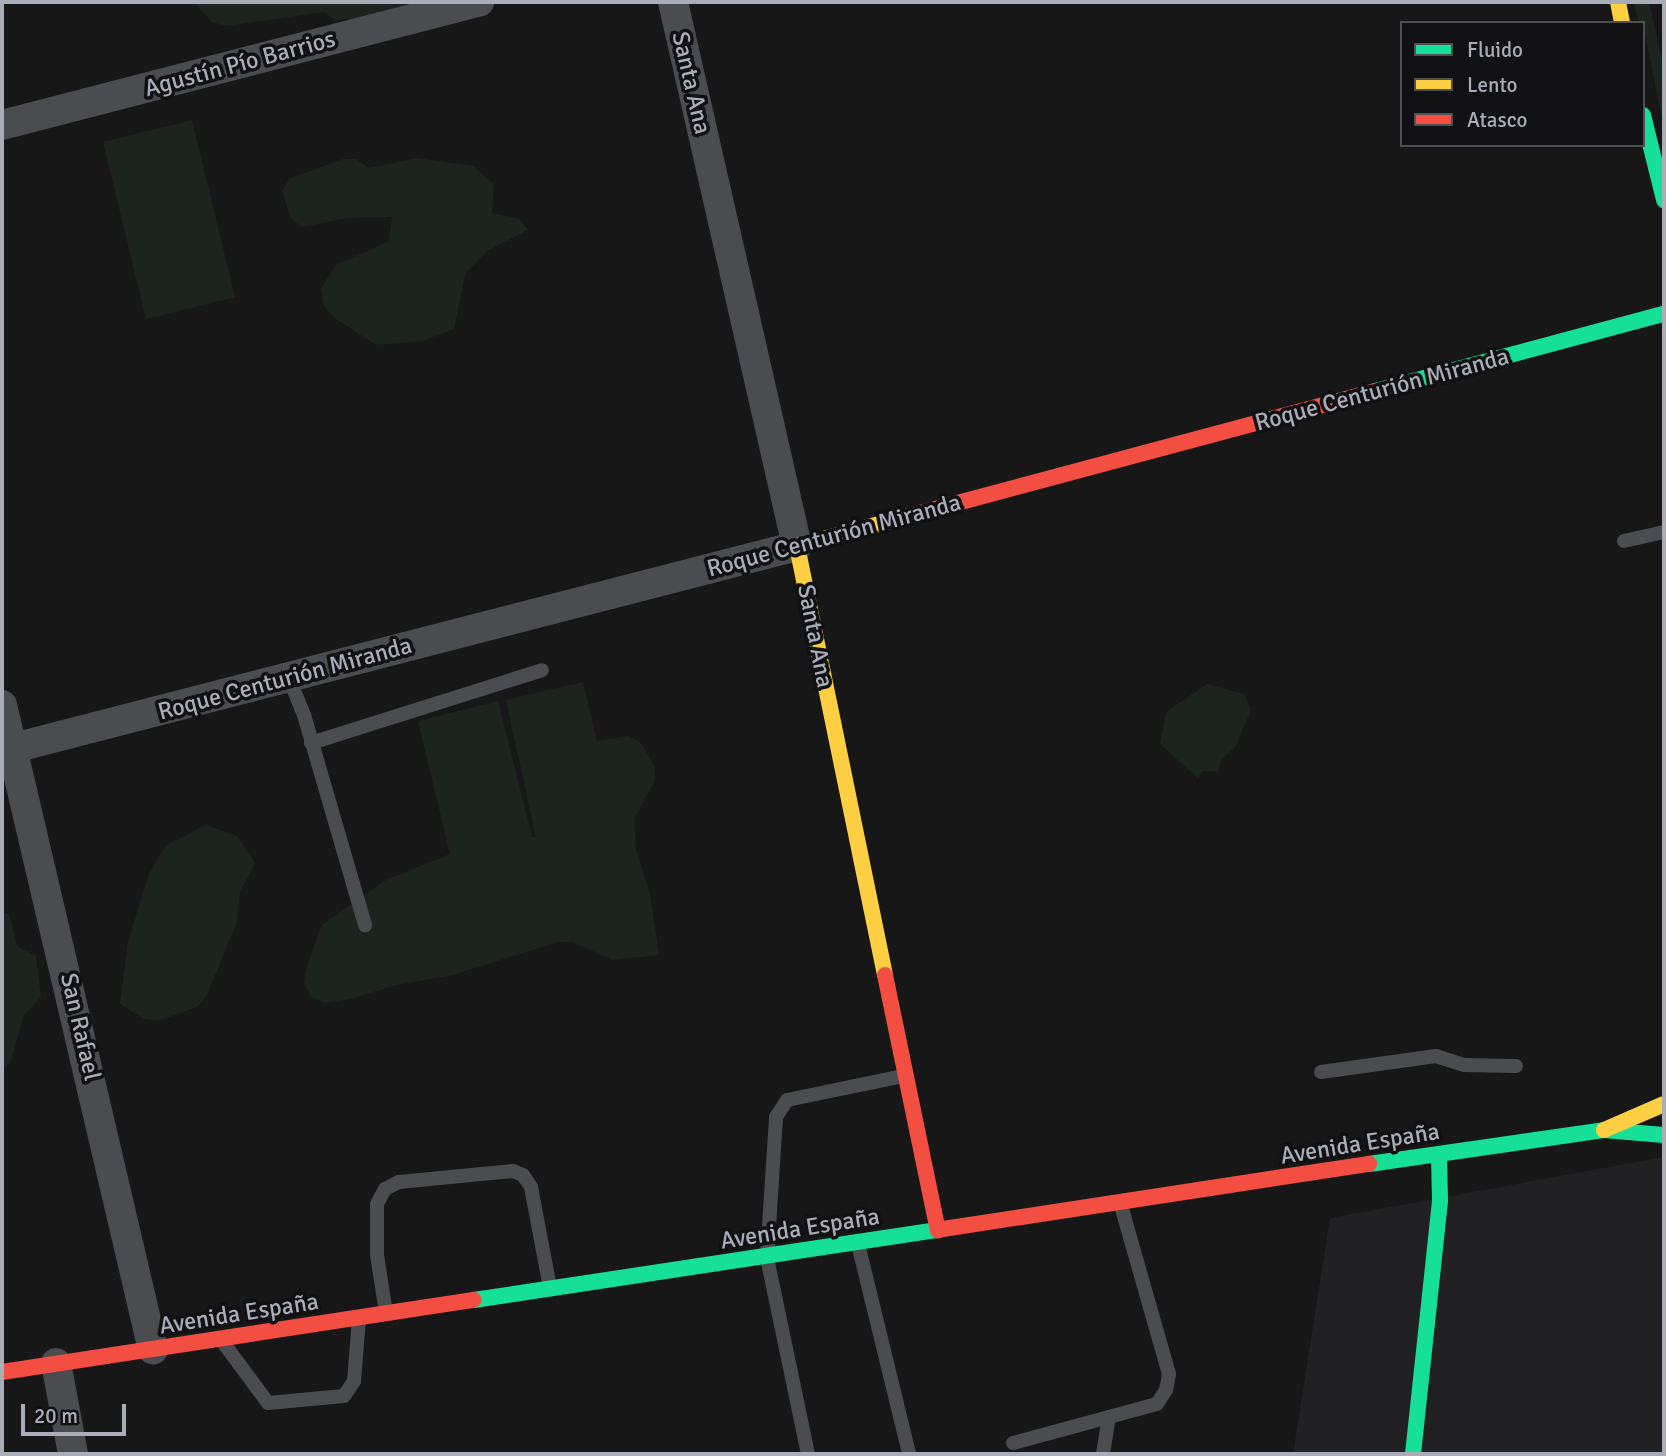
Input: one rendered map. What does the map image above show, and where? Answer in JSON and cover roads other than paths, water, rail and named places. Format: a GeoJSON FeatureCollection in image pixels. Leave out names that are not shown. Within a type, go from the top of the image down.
{"type":"FeatureCollection","features":[{"type":"Feature","properties":{"kind":"main road"},"geometry":{"type":"LineString","coordinates":[[1618,2],[1622,21]]}},
{"type":"Feature","properties":{"kind":"main road"},"geometry":{"type":"LineString","coordinates":[[1645,123],[1664,200]]}},
{"type":"Feature","properties":{"kind":"main road","name":"Roque Centurión Miranda"},"geometry":{"type":"LineString","coordinates":[[797,546],[1664,314]]}},
{"type":"Feature","properties":{"kind":"main road","name":"Santa Ana"},"geometry":{"type":"LineString","coordinates":[[797,546],[903,1076],[938,1231]]}},
{"type":"Feature","properties":{"kind":"main road","name":"Avenida España"},"geometry":{"type":"LineString","coordinates":[[1604,1130],[1664,1104]]}},
{"type":"Feature","properties":{"kind":"main road","name":"Avenida España"},"geometry":{"type":"LineString","coordinates":[[2,1372],[1604,1130],[1664,1135]]}},
{"type":"Feature","properties":{"kind":"main road"},"geometry":{"type":"LineString","coordinates":[[1413,1454],[1440,1200],[1438,1155]]}},
{"type":"Feature","properties":{"kind":"street","name":"Agustín Pío Barrios"},"geometry":{"type":"LineString","coordinates":[[2,125],[479,2]]}},
{"type":"Feature","properties":{"kind":"street","name":"Santa Ana"},"geometry":{"type":"LineString","coordinates":[[673,2],[797,546]]}},
{"type":"Feature","properties":{"kind":"street","name":"Roque Centurión Miranda"},"geometry":{"type":"LineString","coordinates":[[8,750],[797,546]]}},
{"type":"Feature","properties":{"kind":"street","name":"San Rafael"},"geometry":{"type":"LineString","coordinates":[[2,705],[8,750],[153,1350]]}},
{"type":"Feature","properties":{"kind":"street"},"geometry":{"type":"LineString","coordinates":[[55,1363],[73,1454]]}},
{"type":"Feature","properties":{"kind":"lane"},"geometry":{"type":"LineString","coordinates":[[1624,541],[1664,532]]}},
{"type":"Feature","properties":{"kind":"lane"},"geometry":{"type":"LineString","coordinates":[[311,743],[542,670]]}},
{"type":"Feature","properties":{"kind":"lane"},"geometry":{"type":"LineString","coordinates":[[289,678],[365,925]]}},
{"type":"Feature","properties":{"kind":"lane"},"geometry":{"type":"LineString","coordinates":[[1321,1072],[1436,1056],[1464,1065],[1516,1066]]}},
{"type":"Feature","properties":{"kind":"lane"},"geometry":{"type":"LineString","coordinates":[[808,1454],[773,1304],[767,1256],[779,1107],[787,1100],[903,1076]]}},
{"type":"Feature","properties":{"kind":"lane"},"geometry":{"type":"LineString","coordinates":[[386,1313],[377,1255],[377,1204],[385,1189],[399,1182],[513,1171],[523,1175],[531,1187],[550,1290]]}},
{"type":"Feature","properties":{"kind":"lane"},"geometry":{"type":"LineString","coordinates":[[1013,1443],[1157,1404],[1169,1374],[1121,1205]]}},
{"type":"Feature","properties":{"kind":"lane"},"geometry":{"type":"LineString","coordinates":[[857,1242],[909,1454]]}},
{"type":"Feature","properties":{"kind":"lane"},"geometry":{"type":"LineString","coordinates":[[222,1339],[268,1403],[344,1396],[354,1381],[359,1318]]}},
{"type":"Feature","properties":{"kind":"lane"},"geometry":{"type":"LineString","coordinates":[[1103,1454],[1109,1417]]}}]}
